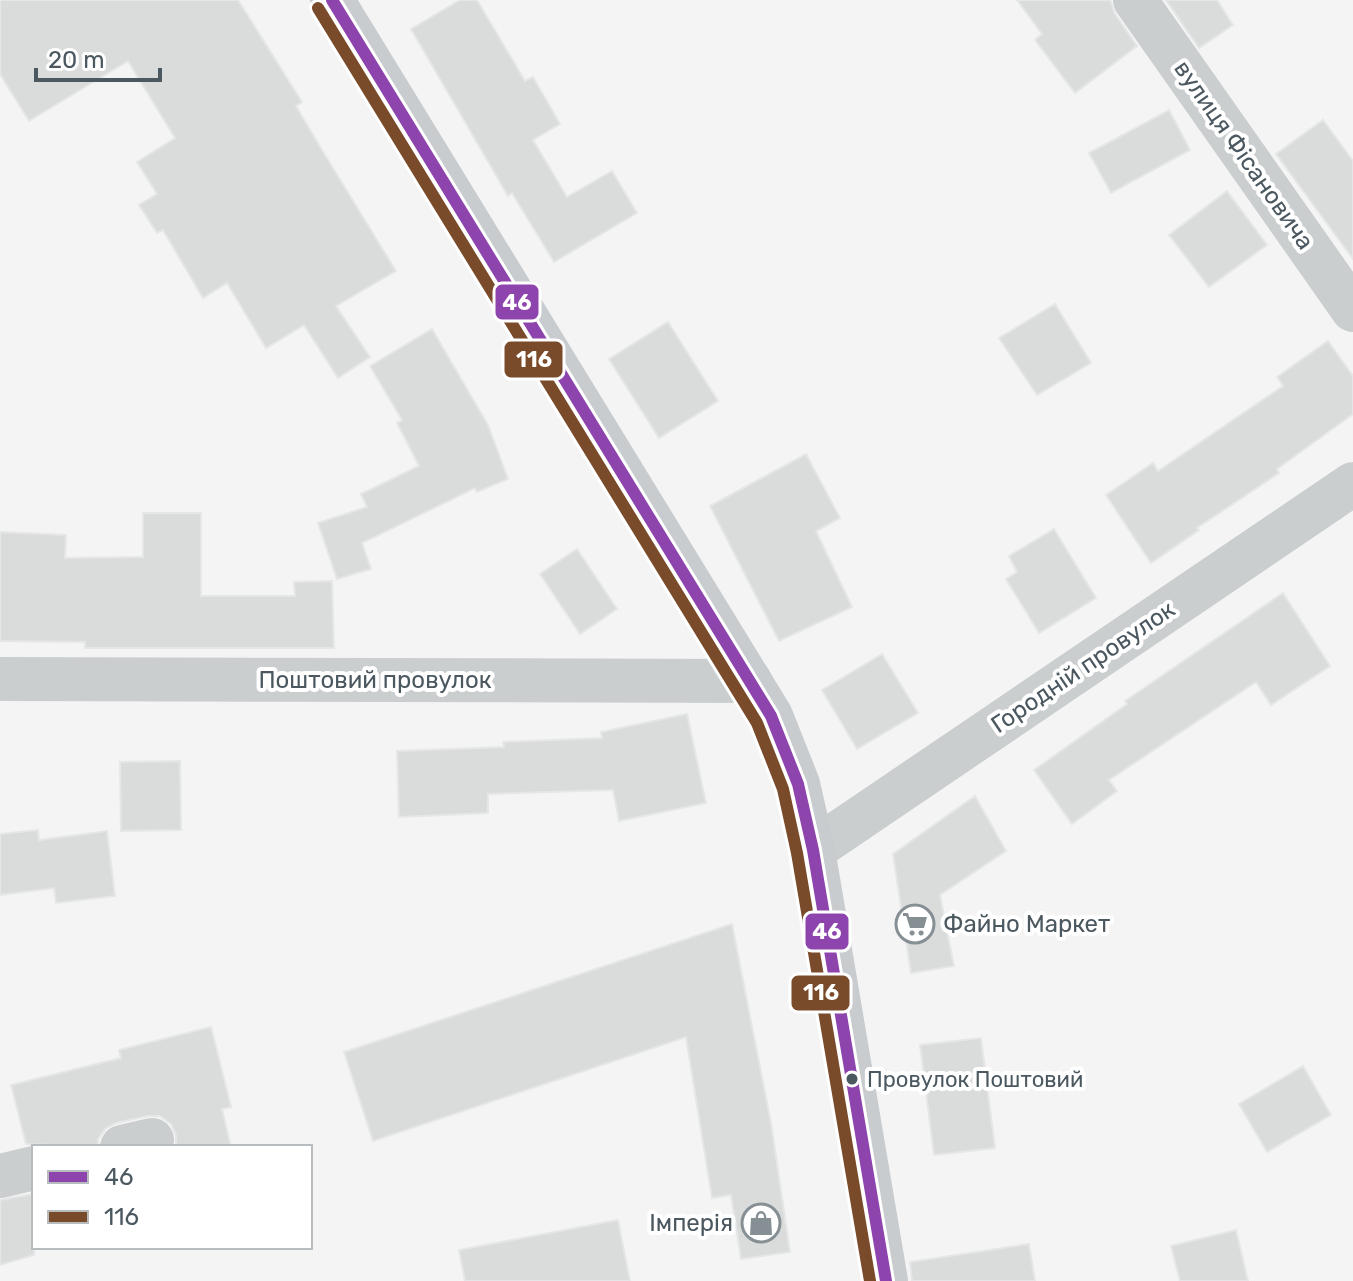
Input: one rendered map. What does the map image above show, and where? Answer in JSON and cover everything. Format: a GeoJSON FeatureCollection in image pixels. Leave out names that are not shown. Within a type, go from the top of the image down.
{"type":"FeatureCollection","features":[{"type":"Feature","properties":{"kind":"main road"},"geometry":{"type":"LineString","coordinates":[[332,0],[771,716],[798,784],[813,850],[886,1281]]}},
{"type":"Feature","properties":{"kind":"street","name":"вулиця Фісановича"},"geometry":{"type":"LineString","coordinates":[[1135,0],[1353,310]]}},
{"type":"Feature","properties":{"kind":"street","name":"Городній провулок"},"geometry":{"type":"LineString","coordinates":[[813,850],[1353,484]]}},
{"type":"Feature","properties":{"kind":"street","name":"Поштовий провулок"},"geometry":{"type":"LineString","coordinates":[[0,679],[750,681]]}},
{"type":"Feature","properties":{"kind":"street"},"geometry":{"type":"LineString","coordinates":[[0,1176],[32,1168]]}},
{"type":"Feature","properties":{"kind":"building"},"geometry":{"type":"Polygon","coordinates":[[[0,0],[238,0],[302,102],[296,106],[396,271],[336,306],[370,357],[338,378],[304,325],[266,348],[227,283],[203,298],[163,230],[157,233],[139,205],[157,194],[137,162],[175,138],[128,61],[29,121],[0,74],[0,0]]]}},
{"type":"Feature","properties":{"kind":"building"},"geometry":{"type":"Polygon","coordinates":[[[460,0],[477,0],[525,81],[533,77],[560,124],[533,140],[567,197],[612,171],[637,213],[554,262],[512,193],[508,196],[411,29],[460,0]]]}},
{"type":"Feature","properties":{"kind":"building"},"geometry":{"type":"Polygon","coordinates":[[[1017,0],[1110,0],[1115,14],[1137,46],[1075,93],[1035,40],[1042,34],[1017,0]]]}},
{"type":"Feature","properties":{"kind":"building"},"geometry":{"type":"Polygon","coordinates":[[[1166,0],[1217,0],[1233,25],[1199,48],[1166,0]]]}},
{"type":"Feature","properties":{"kind":"building"},"geometry":{"type":"Polygon","coordinates":[[[1169,110],[1190,150],[1111,193],[1089,153],[1169,110]]]}},
{"type":"Feature","properties":{"kind":"building"},"geometry":{"type":"Polygon","coordinates":[[[1323,120],[1353,161],[1353,259],[1276,154],[1323,120]]]}},
{"type":"Feature","properties":{"kind":"building"},"geometry":{"type":"Polygon","coordinates":[[[1227,191],[1267,245],[1209,287],[1169,235],[1227,191]]]}},
{"type":"Feature","properties":{"kind":"building"},"geometry":{"type":"Polygon","coordinates":[[[1055,304],[1091,363],[1037,395],[999,338],[1055,304]]]}},
{"type":"Feature","properties":{"kind":"building"},"geometry":{"type":"Polygon","coordinates":[[[668,322],[718,401],[659,438],[609,359],[668,322]]]}},
{"type":"Feature","properties":{"kind":"building"},"geometry":{"type":"Polygon","coordinates":[[[432,329],[488,425],[508,479],[477,492],[475,488],[362,543],[371,569],[337,579],[318,523],[367,507],[361,494],[419,466],[397,423],[402,420],[370,366],[432,329]]]}},
{"type":"Feature","properties":{"kind":"building"},"geometry":{"type":"Polygon","coordinates":[[[1328,341],[1353,376],[1353,414],[1277,469],[1279,473],[1151,563],[1106,495],[1153,463],[1158,471],[1283,386],[1277,377],[1328,341]]]}},
{"type":"Feature","properties":{"kind":"building"},"geometry":{"type":"Polygon","coordinates":[[[806,454],[840,518],[816,531],[852,607],[779,641],[710,506],[806,454]]]}},
{"type":"Feature","properties":{"kind":"building"},"geometry":{"type":"Polygon","coordinates":[[[143,513],[201,513],[201,596],[295,596],[294,582],[332,581],[334,648],[85,648],[85,642],[0,641],[0,532],[66,535],[65,558],[143,557],[143,513]]]}},
{"type":"Feature","properties":{"kind":"building"},"geometry":{"type":"Polygon","coordinates":[[[1054,529],[1096,598],[1039,633],[1006,579],[1017,572],[1009,556],[1054,529]]]}},
{"type":"Feature","properties":{"kind":"building"},"geometry":{"type":"Polygon","coordinates":[[[577,549],[617,609],[580,634],[540,574],[577,549]]]}},
{"type":"Feature","properties":{"kind":"building"},"geometry":{"type":"Polygon","coordinates":[[[1283,593],[1330,666],[1271,705],[1256,682],[1109,780],[1117,791],[1072,824],[1034,770],[1127,704],[1125,701],[1283,593]]]}},
{"type":"Feature","properties":{"kind":"building"},"geometry":{"type":"Polygon","coordinates":[[[882,654],[918,713],[857,749],[822,690],[882,654]]]}},
{"type":"Feature","properties":{"kind":"building"},"geometry":{"type":"Polygon","coordinates":[[[687,714],[706,803],[619,821],[613,790],[488,794],[488,813],[399,817],[397,751],[504,747],[503,742],[602,738],[601,732],[687,714]]]}},
{"type":"Feature","properties":{"kind":"building"},"geometry":{"type":"Polygon","coordinates":[[[180,761],[181,830],[121,831],[120,762],[180,761]]]}},
{"type":"Feature","properties":{"kind":"building"},"geometry":{"type":"Polygon","coordinates":[[[975,796],[1006,851],[940,895],[954,966],[911,973],[893,854],[975,796]]]}},
{"type":"Feature","properties":{"kind":"building"},"geometry":{"type":"Polygon","coordinates":[[[38,830],[39,840],[107,831],[115,896],[56,903],[54,888],[0,895],[0,834],[38,830]]]}},
{"type":"Feature","properties":{"kind":"building"},"geometry":{"type":"Polygon","coordinates":[[[732,924],[771,1123],[790,1252],[741,1259],[731,1195],[712,1198],[686,1037],[373,1141],[344,1052],[732,924]]]}},
{"type":"Feature","properties":{"kind":"building"},"geometry":{"type":"Polygon","coordinates":[[[211,1027],[231,1107],[222,1109],[231,1145],[176,1145],[171,1124],[160,1116],[116,1123],[106,1128],[98,1139],[98,1145],[26,1144],[11,1085],[121,1058],[119,1050],[211,1027]]]}},
{"type":"Feature","properties":{"kind":"building"},"geometry":{"type":"Polygon","coordinates":[[[981,1038],[995,1148],[934,1155],[920,1045],[981,1038]]]}},
{"type":"Feature","properties":{"kind":"building"},"geometry":{"type":"Polygon","coordinates":[[[1303,1066],[1331,1115],[1267,1152],[1239,1104],[1303,1066]]]}},
{"type":"Feature","properties":{"kind":"building"},"geometry":{"type":"Polygon","coordinates":[[[32,1194],[34,1255],[0,1265],[0,1200],[32,1194]]]}},
{"type":"Feature","properties":{"kind":"building"},"geometry":{"type":"Polygon","coordinates":[[[618,1220],[630,1281],[465,1281],[459,1250],[618,1220]]]}},
{"type":"Feature","properties":{"kind":"building"},"geometry":{"type":"Polygon","coordinates":[[[1236,1230],[1248,1281],[1180,1281],[1171,1246],[1236,1230]]]}},
{"type":"Feature","properties":{"kind":"building"},"geometry":{"type":"Polygon","coordinates":[[[1029,1244],[1035,1281],[912,1281],[910,1262],[1029,1244]]]}},
{"type":"Feature","properties":{"kind":"transit line","name":"46"},"geometry":{"type":"LineString","coordinates":[[332,0],[771,716],[798,784],[813,850],[886,1281]]}},
{"type":"Feature","properties":{"kind":"transit line","name":"116"},"geometry":{"type":"LineString","coordinates":[[318,8],[757,723],[783,789],[797,853],[870,1281]]}},
{"type":"Feature","properties":{"kind":"place","name":"Файно Маркет"},"geometry":{"type":"Point","coordinates":[915,924]}},
{"type":"Feature","properties":{"kind":"place","name":"Провулок Поштовий"},"geometry":{"type":"Point","coordinates":[852,1079]}},
{"type":"Feature","properties":{"kind":"place","name":"Імперія"},"geometry":{"type":"Point","coordinates":[761,1223]}}]}
